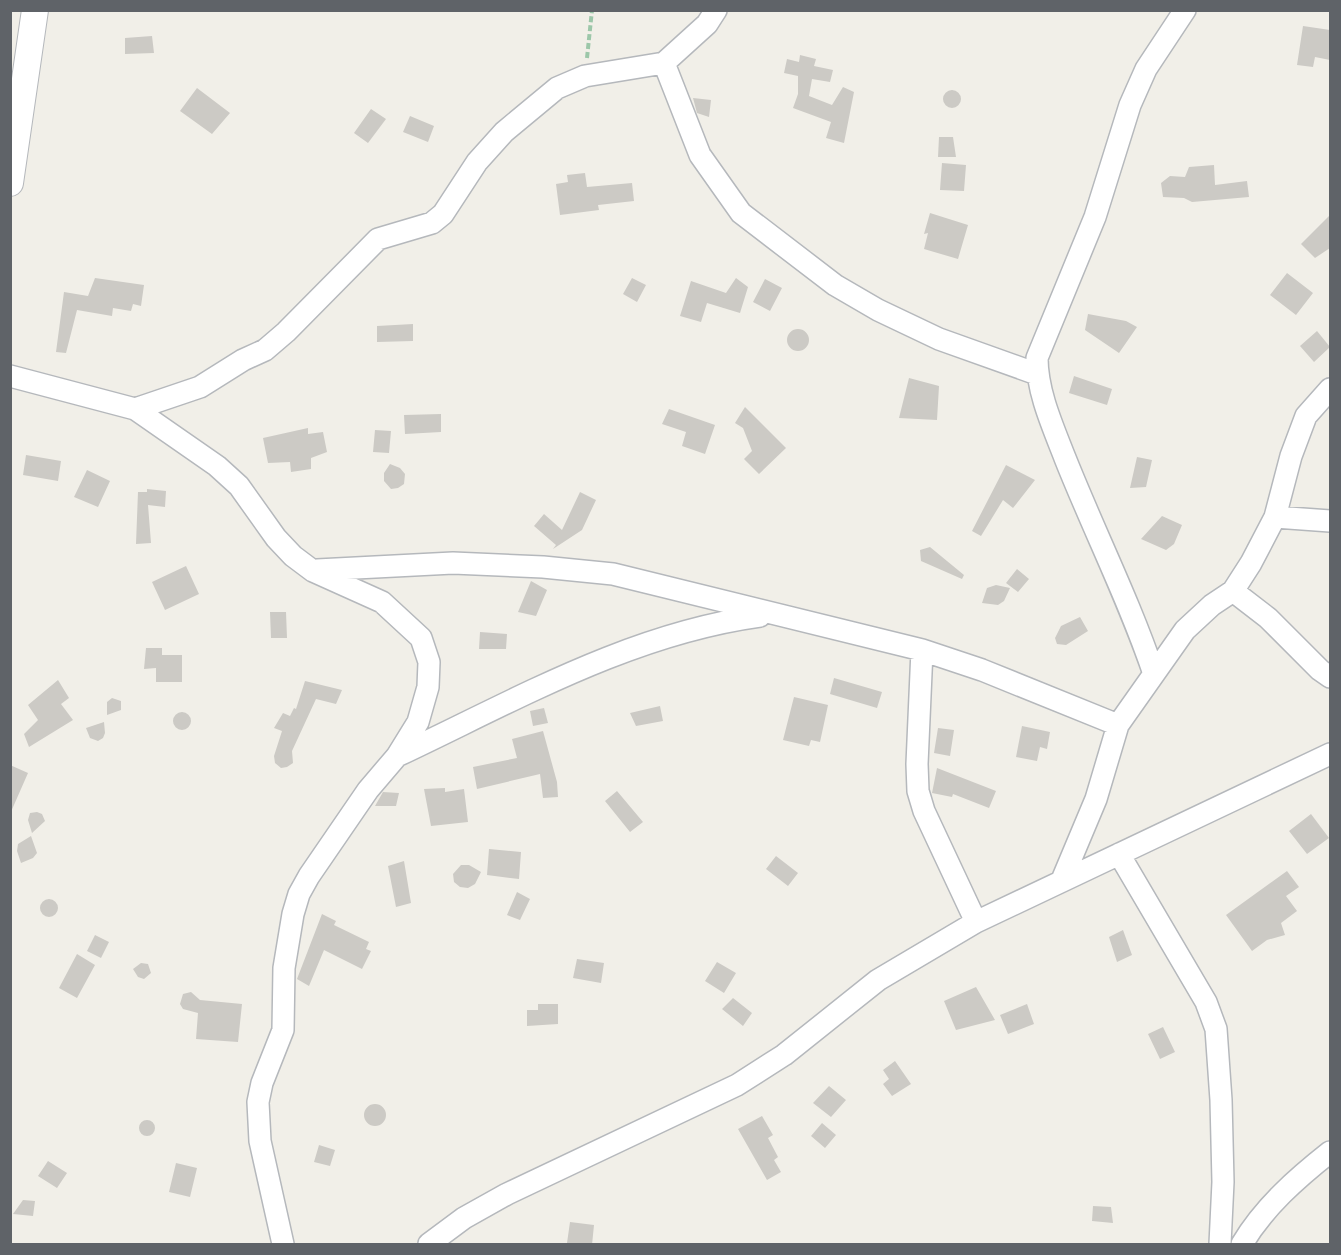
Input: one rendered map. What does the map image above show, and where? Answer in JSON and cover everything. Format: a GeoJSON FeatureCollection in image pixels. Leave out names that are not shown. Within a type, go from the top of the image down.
{"type":"FeatureCollection","features":[{"type":"Feature","properties":{"kind":"street"},"geometry":{"type":"LineString","coordinates":[[10,183],[35,10]]}},
{"type":"Feature","properties":{"kind":"street"},"geometry":{"type":"LineString","coordinates":[[135,409],[200,387],[243,360],[265,350],[293,325],[378,238],[432,223],[443,214],[477,162],[504,132],[557,88],[585,76],[664,63],[706,24],[716,10]]}},
{"type":"Feature","properties":{"kind":"street"},"geometry":{"type":"LineString","coordinates":[[1154,674],[1136,620],[1083,502],[1055,431],[1037,374],[1036,358],[1095,218],[1130,105],[1146,69],[1185,10]]}},
{"type":"Feature","properties":{"kind":"street"},"geometry":{"type":"LineString","coordinates":[[664,63],[700,155],[741,213],[835,285],[878,310],[939,339],[1037,374]]}},
{"type":"Feature","properties":{"kind":"street"},"geometry":{"type":"LineString","coordinates":[[10,376],[135,409],[218,465],[239,486],[276,538],[293,556],[313,571],[382,602],[421,638],[429,662],[428,687],[418,722],[397,756],[369,790],[309,876],[299,894],[293,914],[284,968],[283,1030],[262,1083],[258,1112],[260,1141],[283,1245]]}},
{"type":"Feature","properties":{"kind":"street"},"geometry":{"type":"LineString","coordinates":[[1062,880],[1096,799],[1118,725],[1185,630],[1212,605],[1233,591],[1275,517],[1297,437],[1306,416],[1330,389]]}},
{"type":"Feature","properties":{"kind":"street"},"geometry":{"type":"LineString","coordinates":[[1275,517],[1330,521]]}},
{"type":"Feature","properties":{"kind":"street"},"geometry":{"type":"LineString","coordinates":[[313,571],[453,563],[543,567],[613,574],[772,615],[922,650],[982,670],[1118,725]]}},
{"type":"Feature","properties":{"kind":"street"},"geometry":{"type":"LineString","coordinates":[[1233,591],[1268,618],[1330,677]]}},
{"type":"Feature","properties":{"kind":"street"},"geometry":{"type":"LineString","coordinates":[[397,756],[618,652],[696,628],[772,615]]}},
{"type":"Feature","properties":{"kind":"street"},"geometry":{"type":"LineString","coordinates":[[922,650],[916,764],[918,791],[924,811],[976,922]]}},
{"type":"Feature","properties":{"kind":"street"},"geometry":{"type":"LineString","coordinates":[[429,1245],[464,1218],[507,1194],[737,1085],[784,1055],[878,980],[976,922],[1330,754]]}},
{"type":"Feature","properties":{"kind":"street"},"geometry":{"type":"LineString","coordinates":[[1119,854],[1206,1002],[1216,1029],[1223,1182],[1220,1245]]}},
{"type":"Feature","properties":{"kind":"street"},"geometry":{"type":"LineString","coordinates":[[1242,1245],[1263,1213],[1278,1197],[1330,1152]]}},
{"type":"Feature","properties":{"kind":"path"},"geometry":{"type":"LineString","coordinates":[[585,76],[592,10]]}},
{"type":"Feature","properties":{"kind":"building"},"geometry":{"type":"Polygon","coordinates":[[[1303,26],[1330,30],[1330,60],[1315,57],[1313,67],[1297,65],[1303,26]]]}},
{"type":"Feature","properties":{"kind":"building"},"geometry":{"type":"Polygon","coordinates":[[[152,36],[154,53],[125,54],[125,38],[152,36]]]}},
{"type":"Feature","properties":{"kind":"building"},"geometry":{"type":"Polygon","coordinates":[[[800,55],[816,59],[814,66],[833,70],[830,82],[812,79],[809,96],[832,105],[843,87],[854,92],[844,143],[826,138],[831,122],[793,108],[798,94],[798,76],[784,73],[787,59],[799,62],[800,55]]]}},
{"type":"Feature","properties":{"kind":"building"},"geometry":{"type":"Polygon","coordinates":[[[197,88],[230,113],[212,134],[180,111],[197,88]]]}},
{"type":"Feature","properties":{"kind":"building"},"geometry":{"type":"Polygon","coordinates":[[[948,90],[956,90],[961,95],[959,106],[948,108],[943,103],[943,95],[948,90]]]}},
{"type":"Feature","properties":{"kind":"building"},"geometry":{"type":"Polygon","coordinates":[[[693,98],[711,100],[709,117],[697,113],[693,98]]]}},
{"type":"Feature","properties":{"kind":"building"},"geometry":{"type":"Polygon","coordinates":[[[371,109],[386,119],[368,143],[354,133],[371,109]]]}},
{"type":"Feature","properties":{"kind":"building"},"geometry":{"type":"Polygon","coordinates":[[[410,116],[434,126],[428,142],[403,132],[410,116]]]}},
{"type":"Feature","properties":{"kind":"building"},"geometry":{"type":"Polygon","coordinates":[[[939,137],[953,137],[956,157],[938,157],[939,137]]]}},
{"type":"Feature","properties":{"kind":"building"},"geometry":{"type":"Polygon","coordinates":[[[942,163],[966,165],[964,191],[940,190],[942,163]]]}},
{"type":"Feature","properties":{"kind":"building"},"geometry":{"type":"Polygon","coordinates":[[[1214,165],[1215,185],[1247,181],[1249,197],[1192,202],[1184,198],[1163,197],[1161,183],[1170,176],[1185,177],[1189,167],[1214,165]]]}},
{"type":"Feature","properties":{"kind":"building"},"geometry":{"type":"Polygon","coordinates":[[[585,173],[587,187],[632,183],[634,201],[598,205],[599,210],[560,215],[556,184],[568,182],[567,175],[585,173]]]}},
{"type":"Feature","properties":{"kind":"building"},"geometry":{"type":"Polygon","coordinates":[[[930,213],[968,225],[958,259],[924,249],[928,233],[924,234],[930,213]]]}},
{"type":"Feature","properties":{"kind":"building"},"geometry":{"type":"Polygon","coordinates":[[[1330,215],[1330,248],[1315,258],[1301,244],[1330,215]]]}},
{"type":"Feature","properties":{"kind":"building"},"geometry":{"type":"Polygon","coordinates":[[[1287,273],[1313,293],[1296,315],[1270,295],[1287,273]]]}},
{"type":"Feature","properties":{"kind":"building"},"geometry":{"type":"Polygon","coordinates":[[[95,278],[144,285],[141,306],[133,304],[131,311],[113,308],[112,316],[77,310],[66,353],[56,352],[64,292],[88,296],[95,278]]]}},
{"type":"Feature","properties":{"kind":"building"},"geometry":{"type":"Polygon","coordinates":[[[632,278],[646,285],[637,302],[623,294],[632,278]]]}},
{"type":"Feature","properties":{"kind":"building"},"geometry":{"type":"Polygon","coordinates":[[[736,278],[748,287],[740,313],[707,303],[701,322],[680,316],[691,281],[726,293],[736,278]]]}},
{"type":"Feature","properties":{"kind":"building"},"geometry":{"type":"Polygon","coordinates":[[[765,279],[782,288],[770,311],[753,302],[765,279]]]}},
{"type":"Feature","properties":{"kind":"building"},"geometry":{"type":"Polygon","coordinates":[[[1088,314],[1126,321],[1137,327],[1119,353],[1085,330],[1088,314]]]}},
{"type":"Feature","properties":{"kind":"building"},"geometry":{"type":"Polygon","coordinates":[[[413,324],[413,341],[377,342],[377,326],[413,324]]]}},
{"type":"Feature","properties":{"kind":"building"},"geometry":{"type":"Polygon","coordinates":[[[794,329],[802,329],[809,336],[809,344],[802,351],[794,351],[787,344],[787,336],[794,329]]]}},
{"type":"Feature","properties":{"kind":"building"},"geometry":{"type":"Polygon","coordinates":[[[1317,331],[1330,347],[1314,362],[1300,346],[1317,331]]]}},
{"type":"Feature","properties":{"kind":"building"},"geometry":{"type":"Polygon","coordinates":[[[1074,376],[1112,389],[1107,405],[1069,393],[1074,376]]]}},
{"type":"Feature","properties":{"kind":"building"},"geometry":{"type":"Polygon","coordinates":[[[909,378],[939,386],[937,420],[899,418],[909,378]]]}},
{"type":"Feature","properties":{"kind":"building"},"geometry":{"type":"Polygon","coordinates":[[[745,407],[786,448],[759,474],[744,459],[752,451],[743,428],[735,423],[745,407]]]}},
{"type":"Feature","properties":{"kind":"building"},"geometry":{"type":"Polygon","coordinates":[[[669,409],[715,425],[705,454],[682,446],[686,432],[662,424],[669,409]]]}},
{"type":"Feature","properties":{"kind":"building"},"geometry":{"type":"Polygon","coordinates":[[[441,414],[441,432],[405,434],[404,415],[441,414]]]}},
{"type":"Feature","properties":{"kind":"building"},"geometry":{"type":"Polygon","coordinates":[[[308,428],[308,434],[323,432],[327,452],[311,458],[311,469],[291,472],[290,462],[268,463],[263,438],[308,428]]]}},
{"type":"Feature","properties":{"kind":"building"},"geometry":{"type":"Polygon","coordinates":[[[375,430],[391,431],[389,453],[373,452],[375,430]]]}},
{"type":"Feature","properties":{"kind":"building"},"geometry":{"type":"Polygon","coordinates":[[[26,455],[61,461],[58,481],[23,475],[26,455]]]}},
{"type":"Feature","properties":{"kind":"building"},"geometry":{"type":"Polygon","coordinates":[[[1137,457],[1152,460],[1146,487],[1130,488],[1137,457]]]}},
{"type":"Feature","properties":{"kind":"building"},"geometry":{"type":"Polygon","coordinates":[[[390,464],[400,468],[405,474],[404,484],[398,488],[391,489],[384,481],[384,473],[390,464]]]}},
{"type":"Feature","properties":{"kind":"building"},"geometry":{"type":"Polygon","coordinates":[[[1006,465],[1035,480],[1013,508],[1003,500],[981,536],[972,531],[1006,465]]]}},
{"type":"Feature","properties":{"kind":"building"},"geometry":{"type":"Polygon","coordinates":[[[87,470],[110,481],[98,507],[74,497],[87,470]]]}},
{"type":"Feature","properties":{"kind":"building"},"geometry":{"type":"Polygon","coordinates":[[[147,489],[166,491],[165,507],[148,505],[151,543],[136,544],[138,492],[147,492],[147,489]]]}},
{"type":"Feature","properties":{"kind":"building"},"geometry":{"type":"Polygon","coordinates":[[[580,492],[596,500],[582,530],[553,549],[556,545],[534,526],[544,514],[562,530],[580,492]]]}},
{"type":"Feature","properties":{"kind":"building"},"geometry":{"type":"Polygon","coordinates":[[[1162,516],[1182,525],[1174,544],[1166,550],[1141,539],[1162,516]]]}},
{"type":"Feature","properties":{"kind":"building"},"geometry":{"type":"Polygon","coordinates":[[[930,547],[964,575],[962,579],[921,561],[920,550],[930,547]]]}},
{"type":"Feature","properties":{"kind":"building"},"geometry":{"type":"Polygon","coordinates":[[[186,566],[199,594],[165,610],[152,582],[186,566]]]}},
{"type":"Feature","properties":{"kind":"building"},"geometry":{"type":"Polygon","coordinates":[[[1017,569],[1029,579],[1018,592],[1006,583],[1017,569]]]}},
{"type":"Feature","properties":{"kind":"building"},"geometry":{"type":"Polygon","coordinates":[[[531,581],[547,590],[536,616],[518,612],[531,581]]]}},
{"type":"Feature","properties":{"kind":"building"},"geometry":{"type":"Polygon","coordinates":[[[996,585],[1010,588],[1004,601],[998,605],[982,603],[987,588],[996,585]]]}},
{"type":"Feature","properties":{"kind":"building"},"geometry":{"type":"Polygon","coordinates":[[[270,612],[286,612],[287,638],[271,638],[270,612]]]}},
{"type":"Feature","properties":{"kind":"building"},"geometry":{"type":"Polygon","coordinates":[[[1080,617],[1088,631],[1066,645],[1057,644],[1055,638],[1061,626],[1080,617]]]}},
{"type":"Feature","properties":{"kind":"building"},"geometry":{"type":"Polygon","coordinates":[[[480,632],[507,634],[506,649],[479,649],[480,632]]]}},
{"type":"Feature","properties":{"kind":"building"},"geometry":{"type":"Polygon","coordinates":[[[146,648],[162,648],[162,655],[182,655],[182,682],[156,682],[156,668],[144,669],[146,648]]]}},
{"type":"Feature","properties":{"kind":"building"},"geometry":{"type":"Polygon","coordinates":[[[834,678],[882,692],[877,708],[830,694],[834,678]]]}},
{"type":"Feature","properties":{"kind":"building"},"geometry":{"type":"Polygon","coordinates":[[[58,680],[69,698],[61,704],[73,720],[29,747],[24,734],[38,720],[28,705],[58,680]]]}},
{"type":"Feature","properties":{"kind":"building"},"geometry":{"type":"Polygon","coordinates":[[[305,681],[342,690],[336,704],[316,699],[292,751],[293,763],[281,768],[275,763],[274,756],[282,731],[274,728],[283,713],[290,716],[294,708],[296,709],[305,681]]]}},
{"type":"Feature","properties":{"kind":"building"},"geometry":{"type":"Polygon","coordinates":[[[794,697],[828,705],[820,742],[811,740],[809,746],[783,740],[794,697]]]}},
{"type":"Feature","properties":{"kind":"building"},"geometry":{"type":"Polygon","coordinates":[[[112,698],[121,701],[121,710],[107,715],[107,702],[112,698]]]}},
{"type":"Feature","properties":{"kind":"building"},"geometry":{"type":"Polygon","coordinates":[[[660,706],[663,721],[636,726],[630,713],[660,706]]]}},
{"type":"Feature","properties":{"kind":"building"},"geometry":{"type":"Polygon","coordinates":[[[544,708],[548,723],[533,726],[530,711],[544,708]]]}},
{"type":"Feature","properties":{"kind":"building"},"geometry":{"type":"Polygon","coordinates":[[[182,712],[188,715],[191,721],[188,727],[182,730],[176,727],[173,721],[176,715],[182,712]]]}},
{"type":"Feature","properties":{"kind":"building"},"geometry":{"type":"Polygon","coordinates":[[[104,722],[103,738],[98,741],[90,738],[86,728],[104,722]]]}},
{"type":"Feature","properties":{"kind":"building"},"geometry":{"type":"Polygon","coordinates":[[[1022,726],[1050,732],[1047,749],[1040,747],[1037,761],[1016,757],[1022,726]]]}},
{"type":"Feature","properties":{"kind":"building"},"geometry":{"type":"Polygon","coordinates":[[[938,728],[954,730],[950,756],[934,753],[938,728]]]}},
{"type":"Feature","properties":{"kind":"building"},"geometry":{"type":"Polygon","coordinates":[[[543,731],[557,782],[558,797],[543,798],[540,774],[477,789],[473,767],[517,758],[512,739],[543,731]]]}},
{"type":"Feature","properties":{"kind":"building"},"geometry":{"type":"Polygon","coordinates":[[[10,765],[28,773],[10,814],[10,765]]]}},
{"type":"Feature","properties":{"kind":"building"},"geometry":{"type":"Polygon","coordinates":[[[937,768],[996,791],[989,808],[953,794],[952,797],[932,793],[937,768]]]}},
{"type":"Feature","properties":{"kind":"building"},"geometry":{"type":"Polygon","coordinates":[[[445,788],[445,792],[464,789],[468,822],[431,826],[424,789],[445,788]]]}},
{"type":"Feature","properties":{"kind":"building"},"geometry":{"type":"Polygon","coordinates":[[[617,791],[643,822],[630,832],[605,801],[617,791]]]}},
{"type":"Feature","properties":{"kind":"building"},"geometry":{"type":"Polygon","coordinates":[[[383,792],[399,793],[396,806],[375,806],[383,792]]]}},
{"type":"Feature","properties":{"kind":"building"},"geometry":{"type":"Polygon","coordinates":[[[30,813],[42,814],[45,821],[32,833],[28,820],[30,813]]]}},
{"type":"Feature","properties":{"kind":"building"},"geometry":{"type":"Polygon","coordinates":[[[1311,814],[1329,838],[1307,854],[1289,831],[1311,814]]]}},
{"type":"Feature","properties":{"kind":"building"},"geometry":{"type":"Polygon","coordinates":[[[31,836],[37,853],[33,858],[21,863],[17,851],[18,844],[31,836]]]}},
{"type":"Feature","properties":{"kind":"building"},"geometry":{"type":"Polygon","coordinates":[[[489,849],[521,852],[519,879],[487,875],[489,849]]]}},
{"type":"Feature","properties":{"kind":"building"},"geometry":{"type":"Polygon","coordinates":[[[776,856],[798,873],[788,886],[766,869],[776,856]]]}},
{"type":"Feature","properties":{"kind":"building"},"geometry":{"type":"Polygon","coordinates":[[[404,861],[411,903],[396,907],[388,866],[404,861]]]}},
{"type":"Feature","properties":{"kind":"building"},"geometry":{"type":"Polygon","coordinates":[[[461,865],[469,865],[481,872],[475,884],[468,888],[460,887],[454,882],[453,874],[461,865]]]}},
{"type":"Feature","properties":{"kind":"building"},"geometry":{"type":"Polygon","coordinates":[[[1287,871],[1299,887],[1286,896],[1297,911],[1281,923],[1285,935],[1267,940],[1252,951],[1226,915],[1287,871]]]}},
{"type":"Feature","properties":{"kind":"building"},"geometry":{"type":"Polygon","coordinates":[[[517,892],[530,899],[520,920],[507,915],[517,892]]]}},
{"type":"Feature","properties":{"kind":"building"},"geometry":{"type":"Polygon","coordinates":[[[49,899],[55,902],[58,908],[55,914],[49,917],[43,914],[40,908],[43,902],[49,899]]]}},
{"type":"Feature","properties":{"kind":"building"},"geometry":{"type":"Polygon","coordinates":[[[322,914],[336,921],[334,925],[369,942],[366,949],[371,951],[362,969],[324,950],[309,986],[297,979],[322,914]]]}},
{"type":"Feature","properties":{"kind":"building"},"geometry":{"type":"Polygon","coordinates":[[[1123,930],[1132,955],[1117,962],[1109,937],[1123,930]]]}},
{"type":"Feature","properties":{"kind":"building"},"geometry":{"type":"Polygon","coordinates":[[[95,935],[109,942],[101,958],[87,951],[95,935]]]}},
{"type":"Feature","properties":{"kind":"building"},"geometry":{"type":"Polygon","coordinates":[[[77,954],[95,965],[77,998],[59,988],[77,954]]]}},
{"type":"Feature","properties":{"kind":"building"},"geometry":{"type":"Polygon","coordinates":[[[577,959],[604,963],[601,983],[573,978],[577,959]]]}},
{"type":"Feature","properties":{"kind":"building"},"geometry":{"type":"Polygon","coordinates":[[[717,962],[736,973],[724,993],[705,981],[717,962]]]}},
{"type":"Feature","properties":{"kind":"building"},"geometry":{"type":"Polygon","coordinates":[[[141,963],[148,964],[151,973],[144,979],[138,977],[133,969],[141,963]]]}},
{"type":"Feature","properties":{"kind":"building"},"geometry":{"type":"Polygon","coordinates":[[[976,987],[995,1020],[956,1030],[944,1001],[976,987]]]}},
{"type":"Feature","properties":{"kind":"building"},"geometry":{"type":"Polygon","coordinates":[[[191,992],[200,1000],[242,1004],[238,1042],[196,1039],[198,1013],[183,1009],[180,1004],[183,994],[191,992]]]}},
{"type":"Feature","properties":{"kind":"building"},"geometry":{"type":"Polygon","coordinates":[[[733,998],[752,1013],[743,1026],[722,1009],[733,998]]]}},
{"type":"Feature","properties":{"kind":"building"},"geometry":{"type":"Polygon","coordinates":[[[538,1004],[558,1004],[558,1024],[527,1026],[527,1010],[538,1010],[538,1004]]]}},
{"type":"Feature","properties":{"kind":"building"},"geometry":{"type":"Polygon","coordinates":[[[1027,1004],[1034,1024],[1008,1034],[1000,1015],[1027,1004]]]}},
{"type":"Feature","properties":{"kind":"building"},"geometry":{"type":"Polygon","coordinates":[[[1163,1027],[1175,1052],[1160,1059],[1148,1034],[1163,1027]]]}},
{"type":"Feature","properties":{"kind":"building"},"geometry":{"type":"Polygon","coordinates":[[[895,1061],[911,1084],[892,1096],[883,1084],[889,1079],[883,1070],[895,1061]]]}},
{"type":"Feature","properties":{"kind":"building"},"geometry":{"type":"Polygon","coordinates":[[[829,1086],[846,1100],[831,1117],[813,1103],[829,1086]]]}},
{"type":"Feature","properties":{"kind":"building"},"geometry":{"type":"Polygon","coordinates":[[[375,1104],[385,1111],[386,1115],[379,1125],[375,1126],[365,1119],[364,1115],[371,1105],[375,1104]]]}},
{"type":"Feature","properties":{"kind":"building"},"geometry":{"type":"Polygon","coordinates":[[[762,1116],[773,1135],[768,1138],[778,1157],[774,1160],[781,1172],[767,1180],[738,1129],[762,1116]]]}},
{"type":"Feature","properties":{"kind":"building"},"geometry":{"type":"Polygon","coordinates":[[[144,1120],[150,1120],[155,1128],[153,1134],[144,1136],[139,1131],[139,1125],[144,1120]]]}},
{"type":"Feature","properties":{"kind":"building"},"geometry":{"type":"Polygon","coordinates":[[[822,1123],[836,1135],[825,1148],[811,1136],[822,1123]]]}},
{"type":"Feature","properties":{"kind":"building"},"geometry":{"type":"Polygon","coordinates":[[[319,1145],[335,1150],[330,1166],[314,1162],[319,1145]]]}},
{"type":"Feature","properties":{"kind":"building"},"geometry":{"type":"Polygon","coordinates":[[[48,1161],[67,1173],[57,1188],[38,1176],[48,1161]]]}},
{"type":"Feature","properties":{"kind":"building"},"geometry":{"type":"Polygon","coordinates":[[[176,1163],[197,1168],[190,1197],[169,1192],[176,1163]]]}},
{"type":"Feature","properties":{"kind":"building"},"geometry":{"type":"Polygon","coordinates":[[[23,1200],[35,1201],[33,1216],[13,1214],[23,1200]]]}},
{"type":"Feature","properties":{"kind":"building"},"geometry":{"type":"Polygon","coordinates":[[[1093,1206],[1111,1207],[1113,1223],[1092,1221],[1093,1206]]]}},
{"type":"Feature","properties":{"kind":"building"},"geometry":{"type":"Polygon","coordinates":[[[570,1222],[594,1225],[592,1245],[567,1243],[570,1222]]]}}]}
